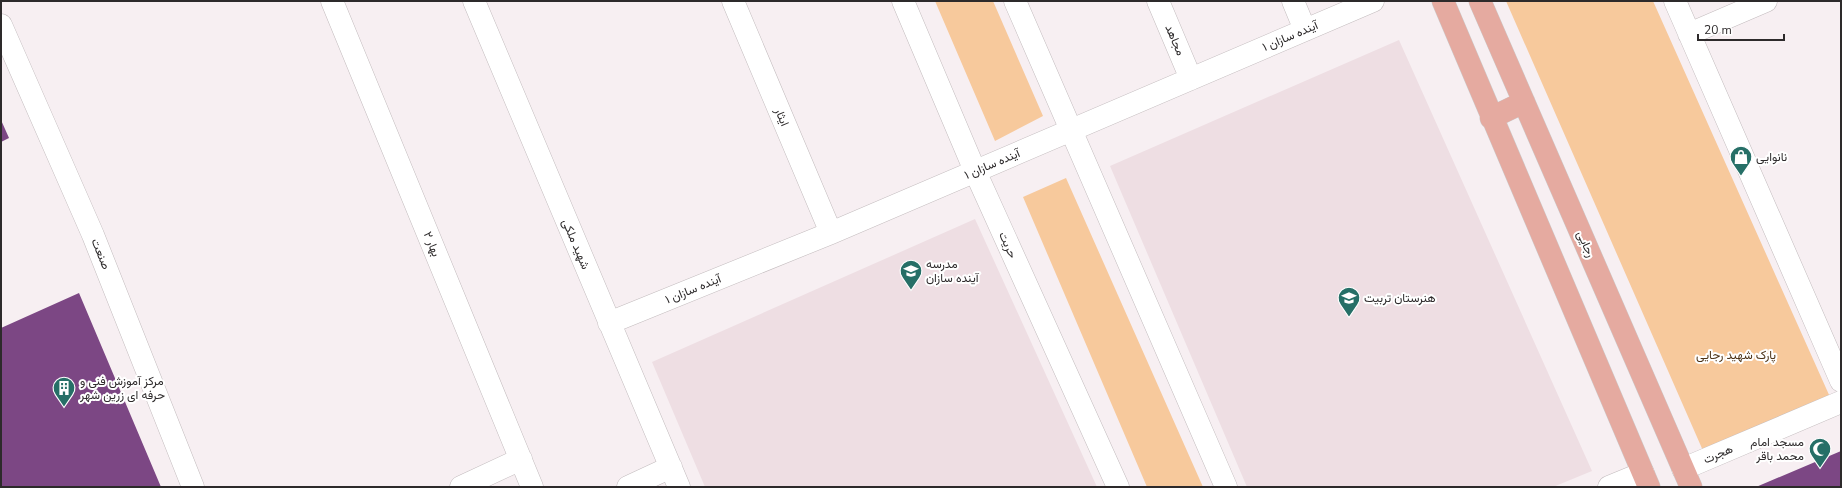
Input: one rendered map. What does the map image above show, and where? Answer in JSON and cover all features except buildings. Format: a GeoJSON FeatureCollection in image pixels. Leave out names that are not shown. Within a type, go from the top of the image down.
{"type":"FeatureCollection","features":[{"type":"Feature","properties":{"kind":"main road"},"geometry":{"type":"LineString","coordinates":[[1443,1],[1491,118],[1646,480]]}},
{"type":"Feature","properties":{"kind":"main road","name":"رجایی"},"geometry":{"type":"LineString","coordinates":[[1480,1],[1687,478]]}},
{"type":"Feature","properties":{"kind":"main road"},"geometry":{"type":"LineString","coordinates":[[1491,118],[1524,102]]}},
{"type":"Feature","properties":{"kind":"street","name":"بهار ۲"},"geometry":{"type":"LineString","coordinates":[[332,1],[532,487]]}},
{"type":"Feature","properties":{"kind":"street","name":"شهید ملکی"},"geometry":{"type":"LineString","coordinates":[[474,1],[679,487]]}},
{"type":"Feature","properties":{"kind":"street","name":"ایثار"},"geometry":{"type":"LineString","coordinates":[[733,1],[831,233]]}},
{"type":"Feature","properties":{"kind":"street","name":"حریت"},"geometry":{"type":"LineString","coordinates":[[903,1],[975,171],[1118,487]]}},
{"type":"Feature","properties":{"kind":"street"},"geometry":{"type":"LineString","coordinates":[[1015,1],[1226,487]]}},
{"type":"Feature","properties":{"kind":"street","name":"مجاهد"},"geometry":{"type":"LineString","coordinates":[[1158,1],[1191,79]]}},
{"type":"Feature","properties":{"kind":"street"},"geometry":{"type":"LineString","coordinates":[[1293,1],[1305,30]]}},
{"type":"Feature","properties":{"kind":"street","name":"آینده سازان ۱"},"geometry":{"type":"LineString","coordinates":[[609,323],[831,233],[1373,1]]}},
{"type":"Feature","properties":{"kind":"street"},"geometry":{"type":"LineString","coordinates":[[1675,1],[1841,381]]}},
{"type":"Feature","properties":{"kind":"street"},"geometry":{"type":"LineString","coordinates":[[1689,34],[1766,1]]}},
{"type":"Feature","properties":{"kind":"street","name":"صنعت"},"geometry":{"type":"LineString","coordinates":[[1,25],[93,235],[193,487]]}},
{"type":"Feature","properties":{"kind":"street","name":"هجرت"},"geometry":{"type":"LineString","coordinates":[[1687,478],[1841,402]]}},
{"type":"Feature","properties":{"kind":"street"},"geometry":{"type":"LineString","coordinates":[[461,487],[521,459]]}},
{"type":"Feature","properties":{"kind":"street"},"geometry":{"type":"LineString","coordinates":[[628,487],[671,467]]}},
{"type":"Feature","properties":{"kind":"street"},"geometry":{"type":"LineString","coordinates":[[1609,487],[1646,480]]}},
{"type":"Feature","properties":{"kind":"shaded area","name":"هنرستان تربیت"},"geometry":{"type":"Polygon","coordinates":[[[1399,40],[1592,471],[1553,487],[1247,487],[1110,166],[1399,40]]]}},
{"type":"Feature","properties":{"kind":"shaded area","name":"مدرسه آینده سازان"},"geometry":{"type":"Polygon","coordinates":[[[975,219],[1097,487],[705,487],[652,362],[975,219]]]}},
{"type":"Feature","properties":{"kind":"green space"},"geometry":{"type":"Polygon","coordinates":[[[935,1],[993,1],[1043,116],[995,141],[935,1]]]}},
{"type":"Feature","properties":{"kind":"green space","name":"پارک شهید رجایی"},"geometry":{"type":"Polygon","coordinates":[[[1506,1],[1653,1],[1830,397],[1704,453],[1506,1]]]}},
{"type":"Feature","properties":{"kind":"green space"},"geometry":{"type":"Polygon","coordinates":[[[1066,178],[1203,487],[1147,487],[1023,197],[1066,178]]]}},
{"type":"Feature","properties":{"kind":"place","name":"نانوایی"},"geometry":{"type":"Point","coordinates":[1741,176]}},
{"type":"Feature","properties":{"kind":"place","name":"مدرسه آینده سازان"},"geometry":{"type":"Point","coordinates":[911,290]}},
{"type":"Feature","properties":{"kind":"place","name":"هنرستان تربیت"},"geometry":{"type":"Point","coordinates":[1349,318]}},
{"type":"Feature","properties":{"kind":"place","name":"مرکز آموزش فنی و حرفه ای زرین شهر"},"geometry":{"type":"Point","coordinates":[64,408]}},
{"type":"Feature","properties":{"kind":"place","name":"مسجد امام محمد باقر"},"geometry":{"type":"Point","coordinates":[1820,468]}}]}
